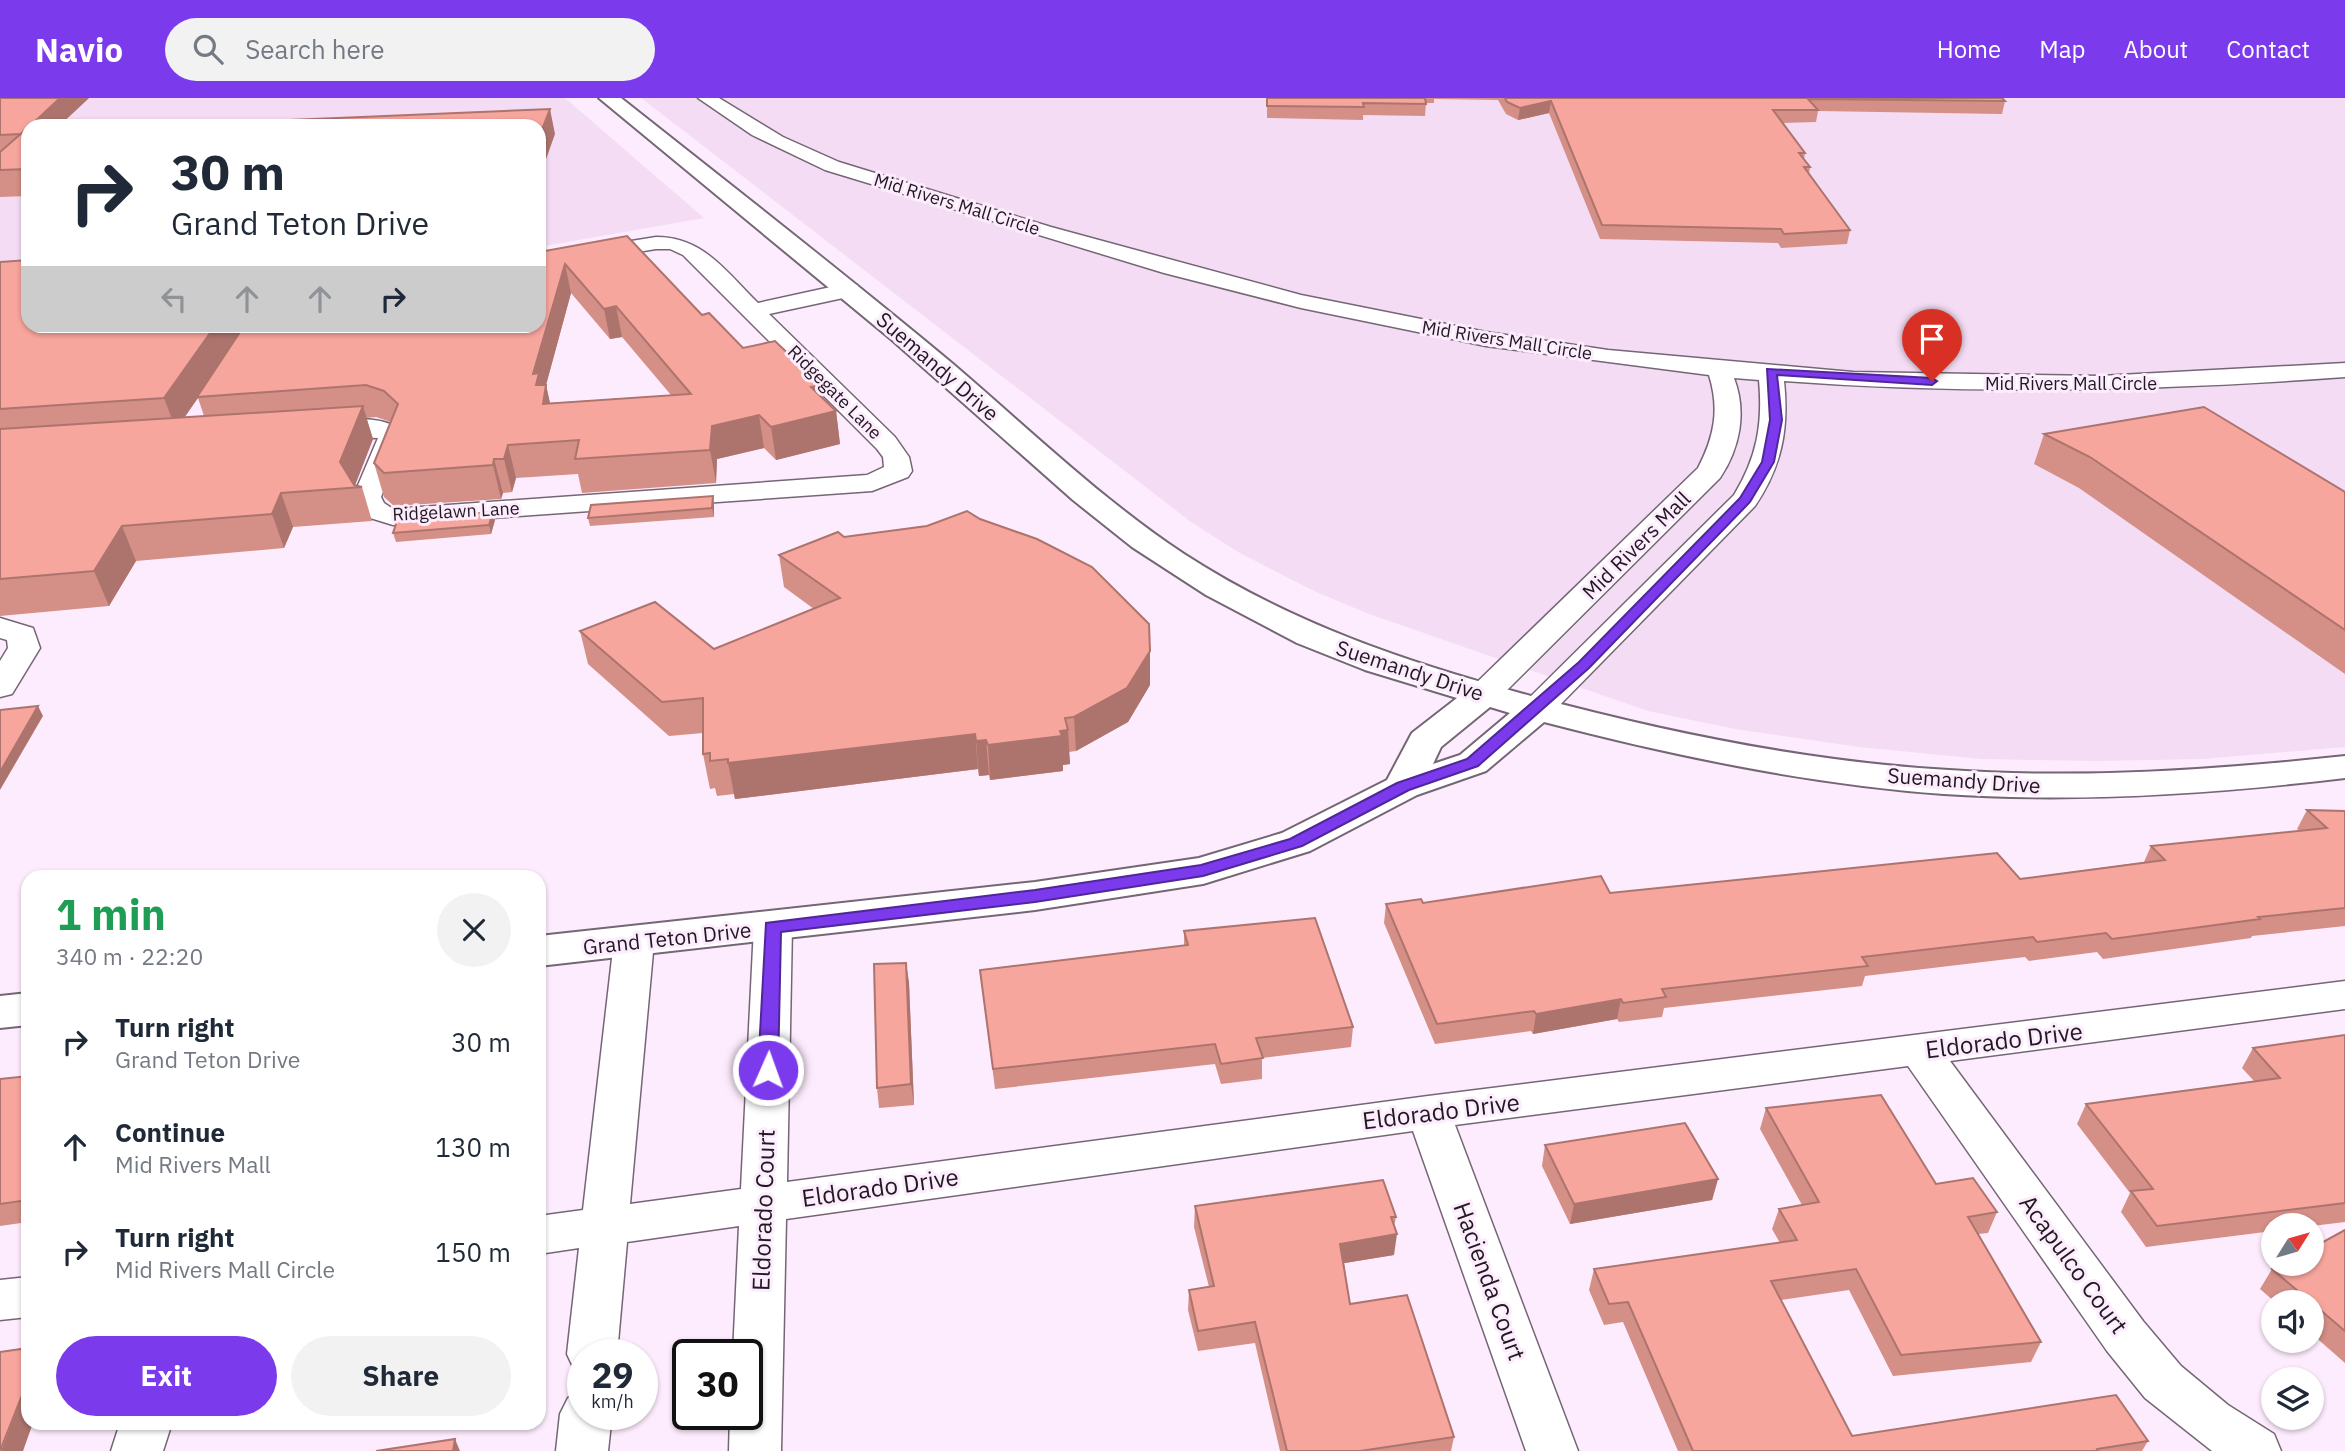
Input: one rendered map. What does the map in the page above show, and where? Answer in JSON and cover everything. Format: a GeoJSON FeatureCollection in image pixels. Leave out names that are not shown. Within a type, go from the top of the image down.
{"type":"FeatureCollection","features":[{"type":"Feature","properties":{"kind":"street","name":"Suemandy Drive"},"geometry":{"type":"LineString","coordinates":[[609,98],[849,290],[1070,480],[1171,559],[1283,622],[1353,654],[1483,695],[1639,736],[1777,761],[1952,783],[2092,785],[2273,776],[2345,767]]}},
{"type":"Feature","properties":{"kind":"street","name":"Mid Rivers Mall Circle"},"geometry":{"type":"LineString","coordinates":[[707,98],[757,133],[819,162],[1173,268],[1367,316],[1598,354],[1719,369],[1892,380],[2089,384],[2256,378],[2345,370]]}},
{"type":"Feature","properties":{"kind":"street","name":"Ridgegate Lane"},"geometry":{"type":"LineString","coordinates":[[546,261],[638,244],[672,243],[691,250],[886,443],[896,457],[898,471],[889,477]]}},
{"type":"Feature","properties":{"kind":"street"},"geometry":{"type":"LineString","coordinates":[[753,311],[849,290]]}},
{"type":"Feature","properties":{"kind":"street","name":"Mid Rivers Mall"},"geometry":{"type":"LineString","coordinates":[[1483,695],[1710,472],[1727,438],[1730,396],[1719,369]]}},
{"type":"Feature","properties":{"kind":"street"},"geometry":{"type":"LineString","coordinates":[[1537,709],[1745,500],[1768,462],[1776,420],[1771,372]]}},
{"type":"Feature","properties":{"kind":"street","name":"Ridgelawn Lane"},"geometry":{"type":"LineString","coordinates":[[297,432],[353,428],[387,430],[392,435],[391,444],[367,498],[370,507],[379,514],[393,517],[872,482],[889,477]]}},
{"type":"Feature","properties":{"kind":"street"},"geometry":{"type":"LineString","coordinates":[[0,627],[7,627],[22,635],[24,648],[0,687]]}},
{"type":"Feature","properties":{"kind":"street"},"geometry":{"type":"LineString","coordinates":[[1403,787],[1425,741],[1483,695]]}},
{"type":"Feature","properties":{"kind":"street","name":"Grand Teton Drive"},"geometry":{"type":"LineString","coordinates":[[546,950],[1035,896],[1203,871],[1296,842],[1403,787],[1473,762],[1537,709]]}},
{"type":"Feature","properties":{"kind":"street","name":"Eldorado Court"},"geometry":{"type":"LineString","coordinates":[[755,1451],[772,927]]}},
{"type":"Feature","properties":{"kind":"street"},"geometry":{"type":"LineString","coordinates":[[594,1339],[634,941]]}},
{"type":"Feature","properties":{"kind":"street","name":"Eldorado Drive"},"geometry":{"type":"LineString","coordinates":[[546,1234],[1427,1112],[2345,995]]}},
{"type":"Feature","properties":{"kind":"street"},"geometry":{"type":"LineString","coordinates":[[0,1012],[21,1010]]}},
{"type":"Feature","properties":{"kind":"street","name":"Acapulco Court"},"geometry":{"type":"LineString","coordinates":[[1920,1051],[2125,1336],[2155,1373],[2210,1421],[2255,1451]]}},
{"type":"Feature","properties":{"kind":"street","name":"Hacienda Court"},"geometry":{"type":"LineString","coordinates":[[1427,1112],[1552,1451]]}},
{"type":"Feature","properties":{"kind":"street"},"geometry":{"type":"LineString","coordinates":[[0,1300],[21,1298]]}},
{"type":"Feature","properties":{"kind":"street"},"geometry":{"type":"LineString","coordinates":[[137,1451],[144,1430]]}},
{"type":"Feature","properties":{"kind":"street"},"geometry":{"type":"LineString","coordinates":[[582,1451],[584,1430]]}},
{"type":"Feature","properties":{"kind":"shaded area"},"geometry":{"type":"Polygon","coordinates":[[[0,98],[565,98],[704,218],[546,246],[546,119],[21,119],[21,265],[0,266],[0,98]]]}},
{"type":"Feature","properties":{"kind":"shaded area"},"geometry":{"type":"Polygon","coordinates":[[[641,98],[2345,98],[2345,747],[2203,759],[2097,761],[1981,759],[1859,747],[1735,729],[1648,711],[1369,614],[1314,591],[1238,552],[1191,522],[641,98]]]}},
{"type":"Feature","properties":{"kind":"building"},"geometry":{"type":"Polygon","coordinates":[[[0,98],[60,98],[38,119],[21,119],[21,134],[0,135],[0,98]]]}},
{"type":"Feature","properties":{"kind":"building"},"geometry":{"type":"Polygon","coordinates":[[[1267,98],[1425,98],[1426,104],[1363,103],[1364,107],[1267,106],[1267,98]]]}},
{"type":"Feature","properties":{"kind":"building"},"geometry":{"type":"Polygon","coordinates":[[[1505,98],[2002,98],[2005,101],[1808,99],[1818,110],[1773,110],[1805,153],[1799,153],[1810,167],[1804,167],[1850,230],[1784,234],[1781,229],[1602,225],[1551,101],[1520,108],[1507,102],[1505,98]]]}},
{"type":"Feature","properties":{"kind":"building"},"geometry":{"type":"Polygon","coordinates":[[[550,109],[546,119],[315,119],[550,109]]]}},
{"type":"Feature","properties":{"kind":"building"},"geometry":{"type":"Polygon","coordinates":[[[21,134],[21,169],[0,170],[0,152],[21,134]]]}},
{"type":"Feature","properties":{"kind":"building"},"geometry":{"type":"Polygon","coordinates":[[[627,236],[702,315],[709,313],[743,348],[775,341],[821,385],[811,387],[836,411],[771,427],[759,415],[712,426],[710,450],[575,459],[579,440],[508,445],[504,459],[494,459],[493,465],[384,473],[374,463],[398,404],[384,391],[366,385],[197,397],[239,333],[545,333],[533,374],[539,373],[536,385],[546,385],[543,404],[691,394],[616,306],[604,309],[565,264],[546,329],[546,251],[627,236]]]}},
{"type":"Feature","properties":{"kind":"building"},"geometry":{"type":"Polygon","coordinates":[[[21,260],[21,333],[210,333],[164,398],[0,409],[0,262],[21,260]]]}},
{"type":"Feature","properties":{"kind":"building"},"geometry":{"type":"Polygon","coordinates":[[[363,406],[340,462],[354,485],[362,487],[281,493],[272,514],[122,526],[94,571],[0,579],[0,429],[363,406]]]}},
{"type":"Feature","properties":{"kind":"building"},"geometry":{"type":"Polygon","coordinates":[[[2204,407],[2345,492],[2345,630],[2090,457],[2044,434],[2204,407]]]}},
{"type":"Feature","properties":{"kind":"building"},"geometry":{"type":"Polygon","coordinates":[[[713,496],[712,508],[588,518],[591,505],[713,496]]]}},
{"type":"Feature","properties":{"kind":"building"},"geometry":{"type":"Polygon","coordinates":[[[967,511],[980,519],[1037,539],[1092,567],[1149,624],[1150,651],[1127,688],[1074,717],[1065,718],[1068,730],[1060,731],[1062,736],[988,745],[986,740],[976,741],[975,734],[728,763],[728,759],[710,761],[710,753],[703,754],[703,698],[662,702],[580,631],[655,602],[714,649],[840,598],[779,555],[838,532],[844,537],[927,526],[967,511]]]}},
{"type":"Feature","properties":{"kind":"building"},"geometry":{"type":"Polygon","coordinates":[[[493,512],[489,525],[393,533],[398,518],[493,512]]]}},
{"type":"Feature","properties":{"kind":"building"},"geometry":{"type":"Polygon","coordinates":[[[38,706],[0,772],[0,710],[38,706]]]}},
{"type":"Feature","properties":{"kind":"building"},"geometry":{"type":"Polygon","coordinates":[[[2307,810],[2345,811],[2345,908],[2258,917],[2260,919],[2112,939],[2106,933],[2037,942],[2033,937],[1862,957],[1868,966],[1662,989],[1666,997],[1623,1003],[1621,999],[1536,1014],[1534,1011],[1437,1024],[1386,904],[1421,899],[1423,903],[1601,876],[1610,893],[1997,853],[2020,879],[2165,860],[2151,846],[2327,828],[2307,810]]]}},
{"type":"Feature","properties":{"kind":"building"},"geometry":{"type":"Polygon","coordinates":[[[1315,918],[1353,1027],[1256,1038],[1263,1058],[1221,1064],[1215,1044],[993,1069],[980,970],[1188,945],[1184,931],[1315,918]]]}},
{"type":"Feature","properties":{"kind":"building"},"geometry":{"type":"Polygon","coordinates":[[[906,963],[911,1084],[877,1088],[874,964],[906,963]]]}},
{"type":"Feature","properties":{"kind":"building"},"geometry":{"type":"Polygon","coordinates":[[[2345,1035],[2345,1203],[2157,1226],[2131,1191],[2153,1189],[2086,1104],[2280,1078],[2253,1048],[2345,1035]]]}},
{"type":"Feature","properties":{"kind":"building"},"geometry":{"type":"Polygon","coordinates":[[[21,1077],[21,1201],[0,1204],[0,1079],[21,1077]]]}},
{"type":"Feature","properties":{"kind":"building"},"geometry":{"type":"Polygon","coordinates":[[[1881,1095],[1936,1184],[1973,1178],[1997,1212],[1968,1217],[2041,1342],[1901,1355],[1856,1269],[1771,1281],[1852,1436],[2116,1395],[2148,1441],[2097,1449],[2098,1451],[1693,1451],[1628,1302],[1609,1304],[1594,1269],[1797,1240],[1779,1209],[1819,1202],[1766,1108],[1881,1095]]]}},
{"type":"Feature","properties":{"kind":"building"},"geometry":{"type":"Polygon","coordinates":[[[1685,1123],[1718,1179],[1574,1204],[1545,1145],[1685,1123]]]}},
{"type":"Feature","properties":{"kind":"building"},"geometry":{"type":"Polygon","coordinates":[[[1383,1180],[1396,1217],[1391,1217],[1397,1234],[1340,1244],[1350,1304],[1407,1295],[1454,1437],[1360,1451],[1287,1451],[1255,1322],[1198,1331],[1189,1290],[1214,1286],[1195,1206],[1383,1180]]]}},
{"type":"Feature","properties":{"kind":"building"},"geometry":{"type":"Polygon","coordinates":[[[2345,1230],[2345,1331],[2324,1313],[2324,1290],[2297,1290],[2280,1276],[2324,1276],[2324,1241],[2345,1230]]]}},
{"type":"Feature","properties":{"kind":"building"},"geometry":{"type":"Polygon","coordinates":[[[21,1349],[21,1398],[0,1451],[0,1352],[21,1349]]]}},
{"type":"Feature","properties":{"kind":"building"},"geometry":{"type":"Polygon","coordinates":[[[455,1439],[453,1451],[376,1451],[455,1439]]]}},
{"type":"Feature","properties":{"kind":"route"},"geometry":{"type":"LineString","coordinates":[[768,1070],[772,927],[1035,896],[1203,871],[1296,842],[1403,787],[1473,762],[1537,709],[1584,665],[1745,500],[1768,462],[1776,420],[1771,372],[1932,381]]}}]}
